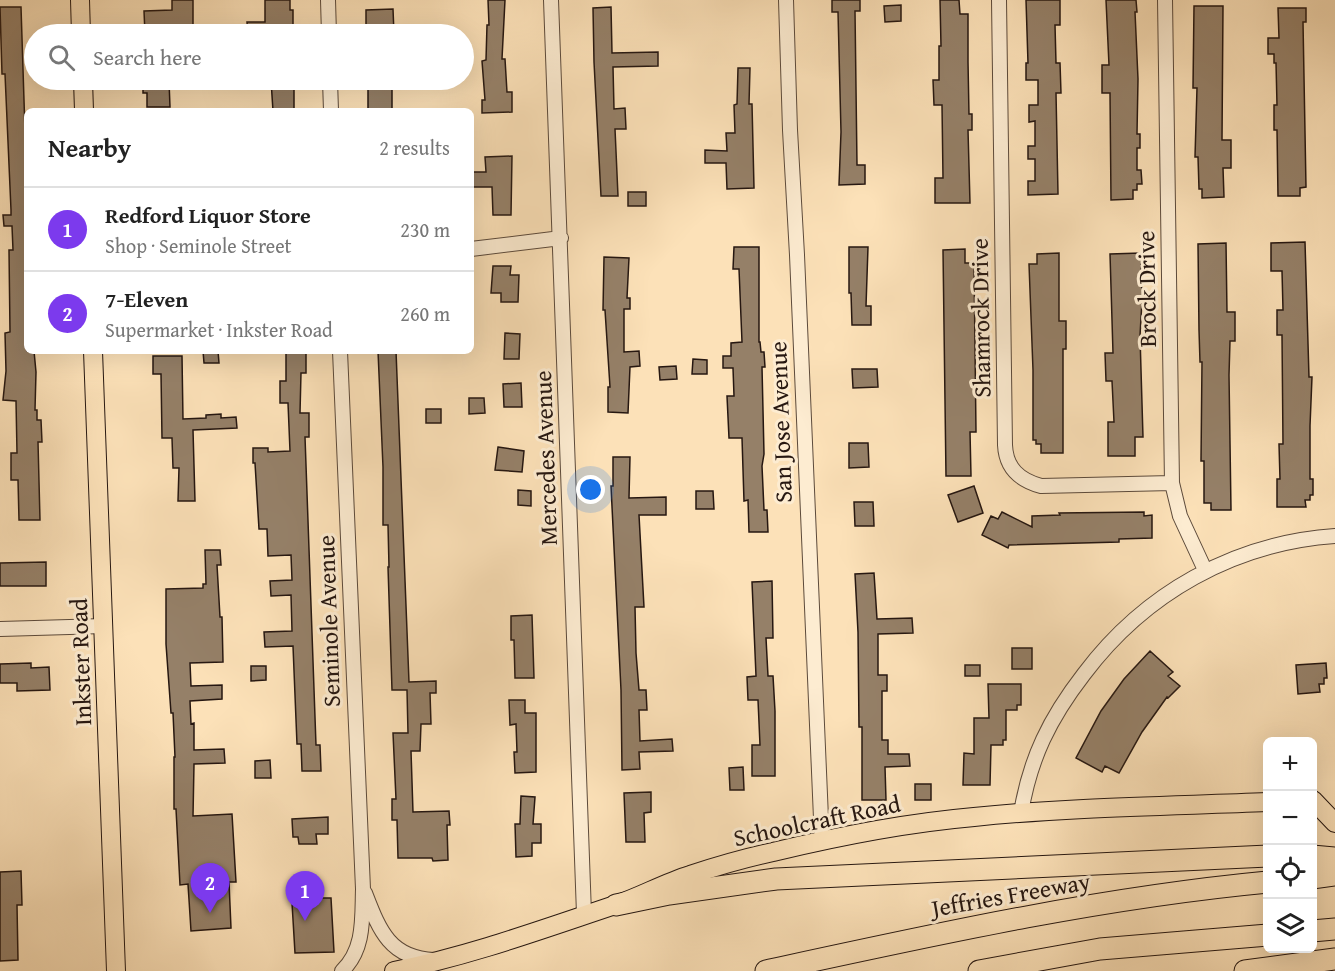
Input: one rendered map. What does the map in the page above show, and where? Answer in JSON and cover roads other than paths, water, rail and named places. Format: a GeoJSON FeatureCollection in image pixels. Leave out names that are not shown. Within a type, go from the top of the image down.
{"type":"FeatureCollection","features":[{"type":"Feature","properties":{"kind":"highway"},"geometry":{"type":"LineString","coordinates":[[616,905],[669,894],[776,879],[1263,856]]}},
{"type":"Feature","properties":{"kind":"highway"},"geometry":{"type":"LineString","coordinates":[[1317,856],[1335,858]]}},
{"type":"Feature","properties":{"kind":"highway"},"geometry":{"type":"LineString","coordinates":[[1317,877],[1335,875]]}},
{"type":"Feature","properties":{"kind":"highway","name":"Jeffries Freeway"},"geometry":{"type":"LineString","coordinates":[[766,971],[970,926],[1202,888],[1263,882]]}},
{"type":"Feature","properties":{"kind":"highway"},"geometry":{"type":"LineString","coordinates":[[1317,931],[1335,929]]}},
{"type":"Feature","properties":{"kind":"highway"},"geometry":{"type":"LineString","coordinates":[[980,971],[1100,950],[1263,935]]}},
{"type":"Feature","properties":{"kind":"highway"},"geometry":{"type":"LineString","coordinates":[[1245,971],[1335,959]]}},
{"type":"Feature","properties":{"kind":"main road"},"geometry":{"type":"LineString","coordinates":[[80,0],[81,24]]}},
{"type":"Feature","properties":{"kind":"main road"},"geometry":{"type":"LineString","coordinates":[[83,90],[84,108]]}},
{"type":"Feature","properties":{"kind":"main road","name":"Inkster Road"},"geometry":{"type":"LineString","coordinates":[[93,354],[116,971]]}},
{"type":"Feature","properties":{"kind":"main road"},"geometry":{"type":"LineString","coordinates":[[1317,800],[1335,799]]}},
{"type":"Feature","properties":{"kind":"main road","name":"Schoolcraft Road"},"geometry":{"type":"LineString","coordinates":[[394,971],[445,961],[519,939],[584,914],[616,905],[689,875],[772,852],[822,842],[929,822],[1021,813],[1263,802]]}},
{"type":"Feature","properties":{"kind":"main road"},"geometry":{"type":"LineString","coordinates":[[1317,804],[1335,823]]}},
{"type":"Feature","properties":{"kind":"street"},"geometry":{"type":"LineString","coordinates":[[328,0],[329,24]]}},
{"type":"Feature","properties":{"kind":"street","name":"Mercedes Avenue"},"geometry":{"type":"LineString","coordinates":[[551,0],[584,914]]}},
{"type":"Feature","properties":{"kind":"street","name":"San Jose Avenue"},"geometry":{"type":"LineString","coordinates":[[786,0],[822,842]]}},
{"type":"Feature","properties":{"kind":"street","name":"Shamrock Drive"},"geometry":{"type":"LineString","coordinates":[[999,0],[1006,454],[1008,463],[1021,478],[1041,486],[1172,483]]}},
{"type":"Feature","properties":{"kind":"street","name":"Brock Drive"},"geometry":{"type":"LineString","coordinates":[[1166,0],[1172,483],[1180,516],[1205,570]]}},
{"type":"Feature","properties":{"kind":"street"},"geometry":{"type":"LineString","coordinates":[[330,90],[331,108]]}},
{"type":"Feature","properties":{"kind":"street"},"geometry":{"type":"LineString","coordinates":[[474,249],[561,238]]}},
{"type":"Feature","properties":{"kind":"street","name":"Seminole Avenue"},"geometry":{"type":"LineString","coordinates":[[340,354],[363,889],[362,938],[350,963],[342,971]]}},
{"type":"Feature","properties":{"kind":"street"},"geometry":{"type":"LineString","coordinates":[[1021,813],[1025,789],[1041,740],[1065,700],[1092,663],[1138,615],[1182,583],[1234,557],[1272,545],[1312,537],[1335,536]]}},
{"type":"Feature","properties":{"kind":"street"},"geometry":{"type":"LineString","coordinates":[[0,629],[104,626]]}},
{"type":"Feature","properties":{"kind":"street"},"geometry":{"type":"LineString","coordinates":[[363,889],[381,932],[390,943],[416,957],[445,961]]}},
{"type":"Feature","properties":{"kind":"place","name":"7-Eleven"},"geometry":{"type":"Point","coordinates":[210,913]}},
{"type":"Feature","properties":{"kind":"place","name":"Redford Liquor Store"},"geometry":{"type":"Point","coordinates":[305,921]}}]}
